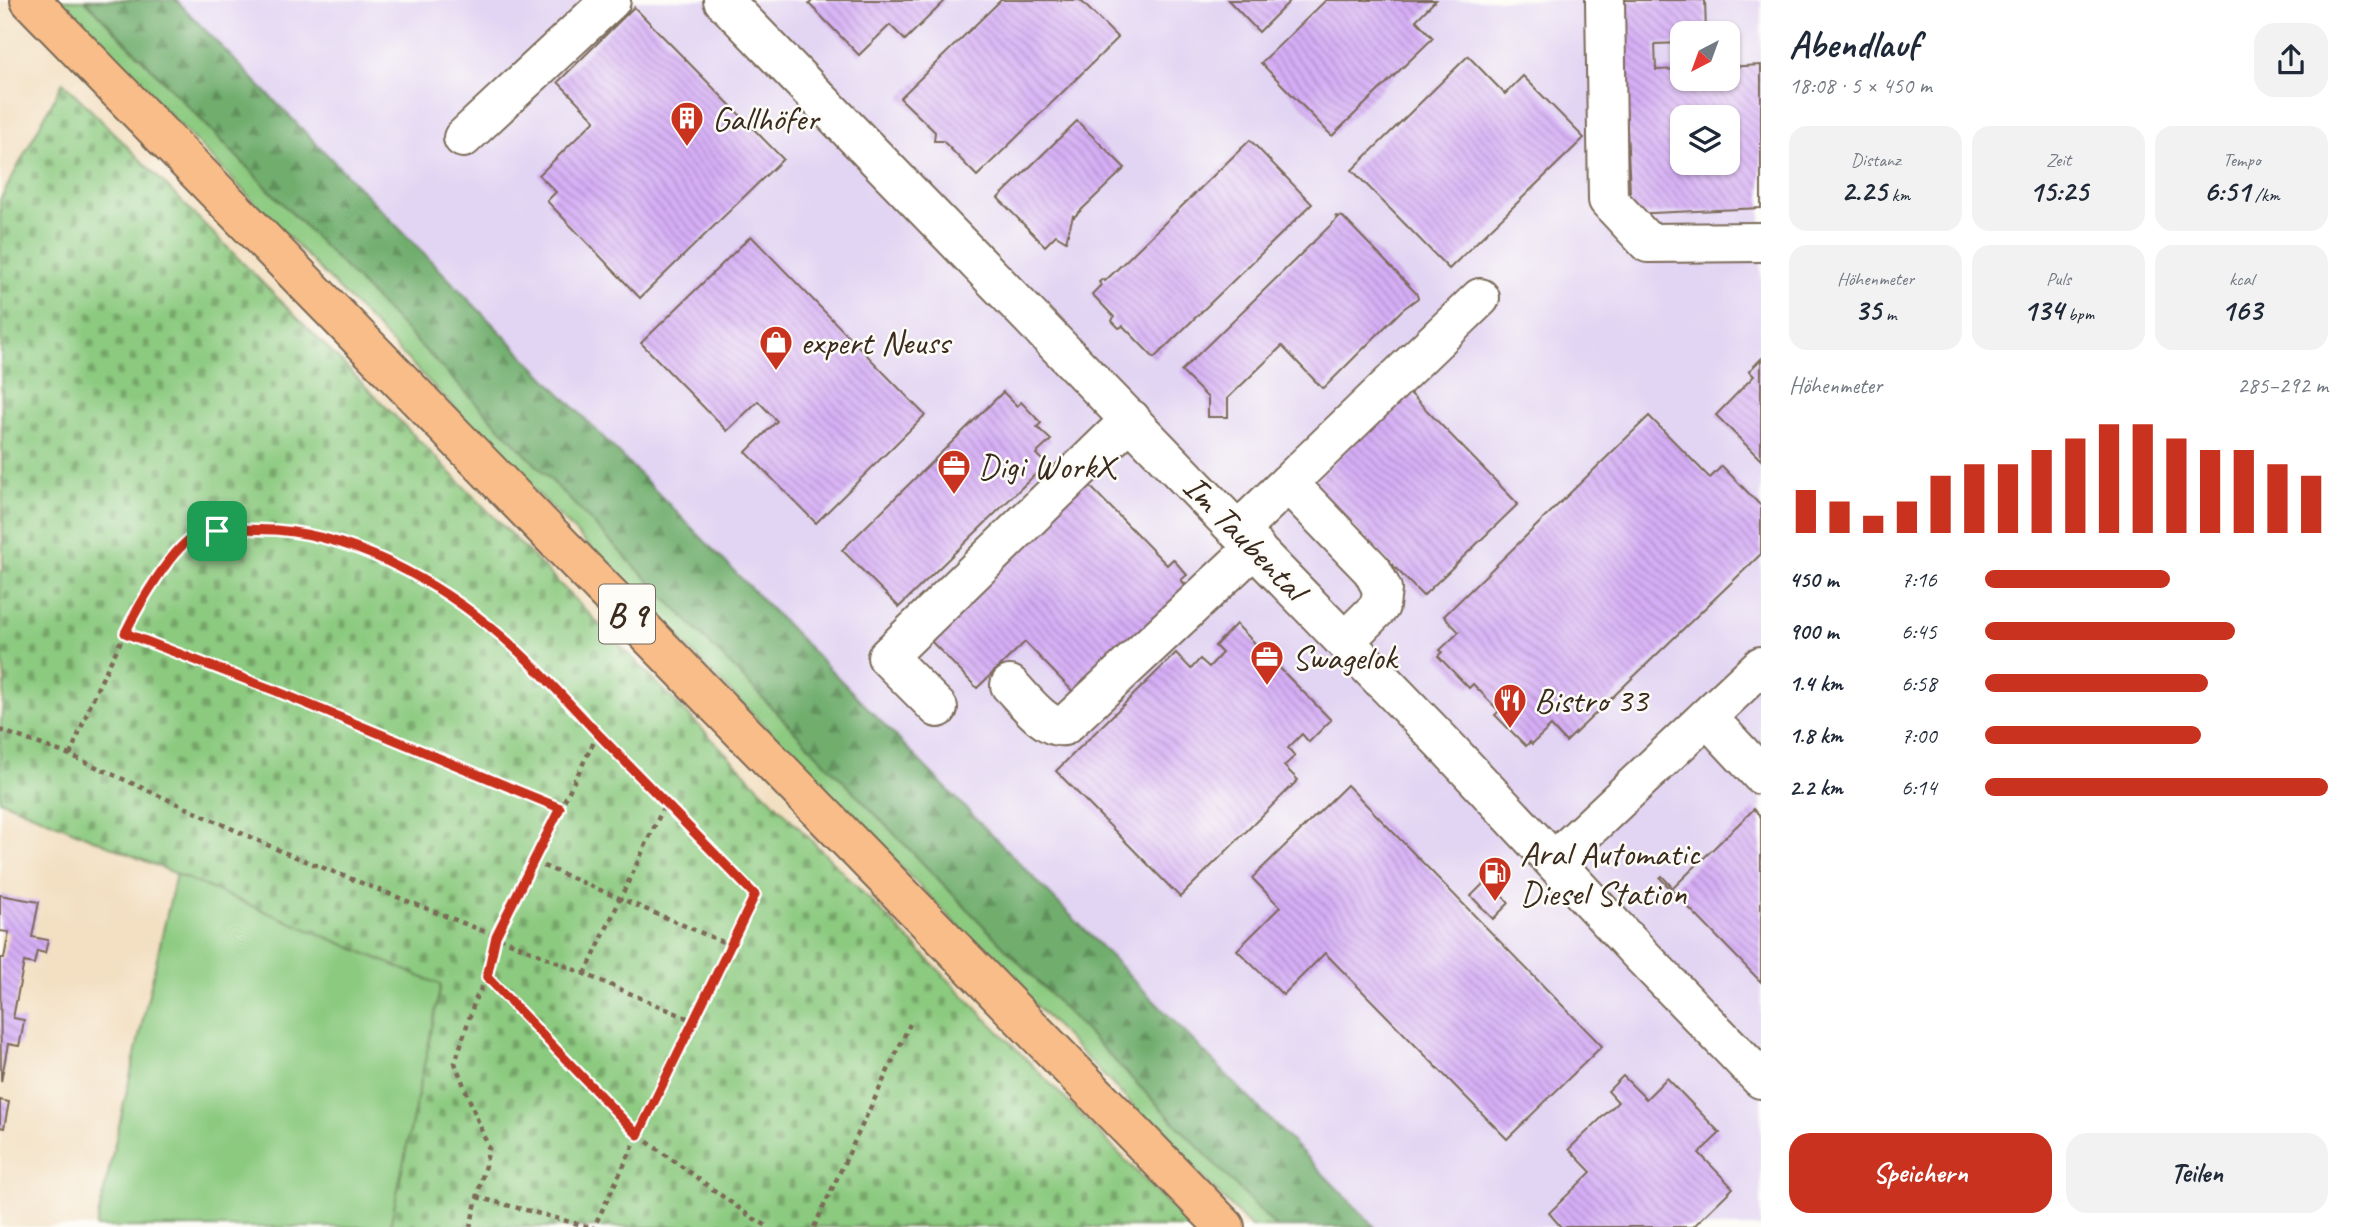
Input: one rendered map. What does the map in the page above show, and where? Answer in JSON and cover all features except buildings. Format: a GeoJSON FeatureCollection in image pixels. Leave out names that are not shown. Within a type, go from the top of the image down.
{"type":"FeatureCollection","features":[{"type":"Feature","properties":{"kind":"main road","name":"B 9"},"geometry":{"type":"LineString","coordinates":[[30,0],[1225,1227]]}},
{"type":"Feature","properties":{"kind":"street"},"geometry":{"type":"LineString","coordinates":[[463,138],[611,0]]}},
{"type":"Feature","properties":{"kind":"street","name":"Im Taubental"},"geometry":{"type":"LineString","coordinates":[[723,0],[1247,539],[1761,1079]]}},
{"type":"Feature","properties":{"kind":"street"},"geometry":{"type":"LineString","coordinates":[[1605,0],[1608,200],[1648,243],[1761,242]]}},
{"type":"Feature","properties":{"kind":"street"},"geometry":{"type":"LineString","coordinates":[[1010,685],[1048,724],[1057,728],[1064,726],[1247,539],[1288,483],[1480,298]]}},
{"type":"Feature","properties":{"kind":"street"},"geometry":{"type":"LineString","coordinates":[[938,708],[887,657],[1130,419]]}},
{"type":"Feature","properties":{"kind":"street"},"geometry":{"type":"LineString","coordinates":[[1288,483],[1372,570],[1382,589],[1380,606],[1345,641]]}},
{"type":"Feature","properties":{"kind":"street"},"geometry":{"type":"LineString","coordinates":[[1555,862],[1761,666]]}},
{"type":"Feature","properties":{"kind":"street"},"geometry":{"type":"LineString","coordinates":[[1707,717],[1761,775]]}},
{"type":"Feature","properties":{"kind":"path"},"geometry":{"type":"LineString","coordinates":[[70,755],[96,691],[125,633],[156,578],[187,541],[199,534],[217,531],[303,532],[365,551],[410,573],[461,605],[518,651],[755,895],[591,1227],[477,1196]]}},
{"type":"Feature","properties":{"kind":"path"},"geometry":{"type":"LineString","coordinates":[[125,633],[276,691],[560,808]]}},
{"type":"Feature","properties":{"kind":"path"},"geometry":{"type":"LineString","coordinates":[[0,730],[70,755],[283,852],[496,936],[694,1021]]}},
{"type":"Feature","properties":{"kind":"path"},"geometry":{"type":"LineString","coordinates":[[470,1227],[489,1149],[455,1063],[475,1000],[487,977],[496,936],[598,734]]}},
{"type":"Feature","properties":{"kind":"path"},"geometry":{"type":"LineString","coordinates":[[585,974],[666,802]]}},
{"type":"Feature","properties":{"kind":"path"},"geometry":{"type":"LineString","coordinates":[[534,862],[730,945]]}},
{"type":"Feature","properties":{"kind":"path"},"geometry":{"type":"LineString","coordinates":[[487,977],[638,1135],[751,1217],[769,1227]]}},
{"type":"Feature","properties":{"kind":"path"},"geometry":{"type":"LineString","coordinates":[[814,1227],[910,1024]]}},
{"type":"Feature","properties":{"kind":"shaded area"},"geometry":{"type":"Polygon","coordinates":[[[176,0],[1761,0],[1761,1227],[1375,1227],[176,0]]]}},
{"type":"Feature","properties":{"kind":"green space"},"geometry":{"type":"Polygon","coordinates":[[[58,0],[85,0],[1276,1227],[1251,1227],[58,0]]]}},
{"type":"Feature","properties":{"kind":"green space"},"geometry":{"type":"Polygon","coordinates":[[[85,0],[176,0],[1375,1227],[1276,1227],[85,0]]]}},
{"type":"Feature","properties":{"kind":"green space"},"geometry":{"type":"Polygon","coordinates":[[[63,82],[1191,1227],[390,1227],[441,985],[0,800],[0,732],[5,680],[0,644],[0,574],[3,569],[0,200],[63,82]]]}},
{"type":"Feature","properties":{"kind":"green space"},"geometry":{"type":"Polygon","coordinates":[[[176,874],[441,985],[390,1227],[96,1227],[176,874]]]}},
{"type":"Feature","properties":{"kind":"place","name":"Gallhöfer"},"geometry":{"type":"Point","coordinates":[687,148]}},
{"type":"Feature","properties":{"kind":"place","name":"expert Neuss"},"geometry":{"type":"Point","coordinates":[776,372]}},
{"type":"Feature","properties":{"kind":"place","name":"Digi WorkX"},"geometry":{"type":"Point","coordinates":[954,496]}},
{"type":"Feature","properties":{"kind":"place","name":"Swagelok"},"geometry":{"type":"Point","coordinates":[1267,687]}},
{"type":"Feature","properties":{"kind":"place","name":"Bistro 33"},"geometry":{"type":"Point","coordinates":[1510,730]}},
{"type":"Feature","properties":{"kind":"place","name":"Aral Automatic Diesel Station"},"geometry":{"type":"Point","coordinates":[1495,903]}},
{"type":"Feature","properties":{"kind":"route"},"geometry":{"type":"LineString","coordinates":[[276,530],[303,532],[329,539],[365,551],[410,573],[461,605],[518,651],[755,895],[638,1135],[487,977],[496,936],[560,808],[276,691],[125,633],[156,578],[187,541],[199,534],[217,531],[276,530]]}}]}
